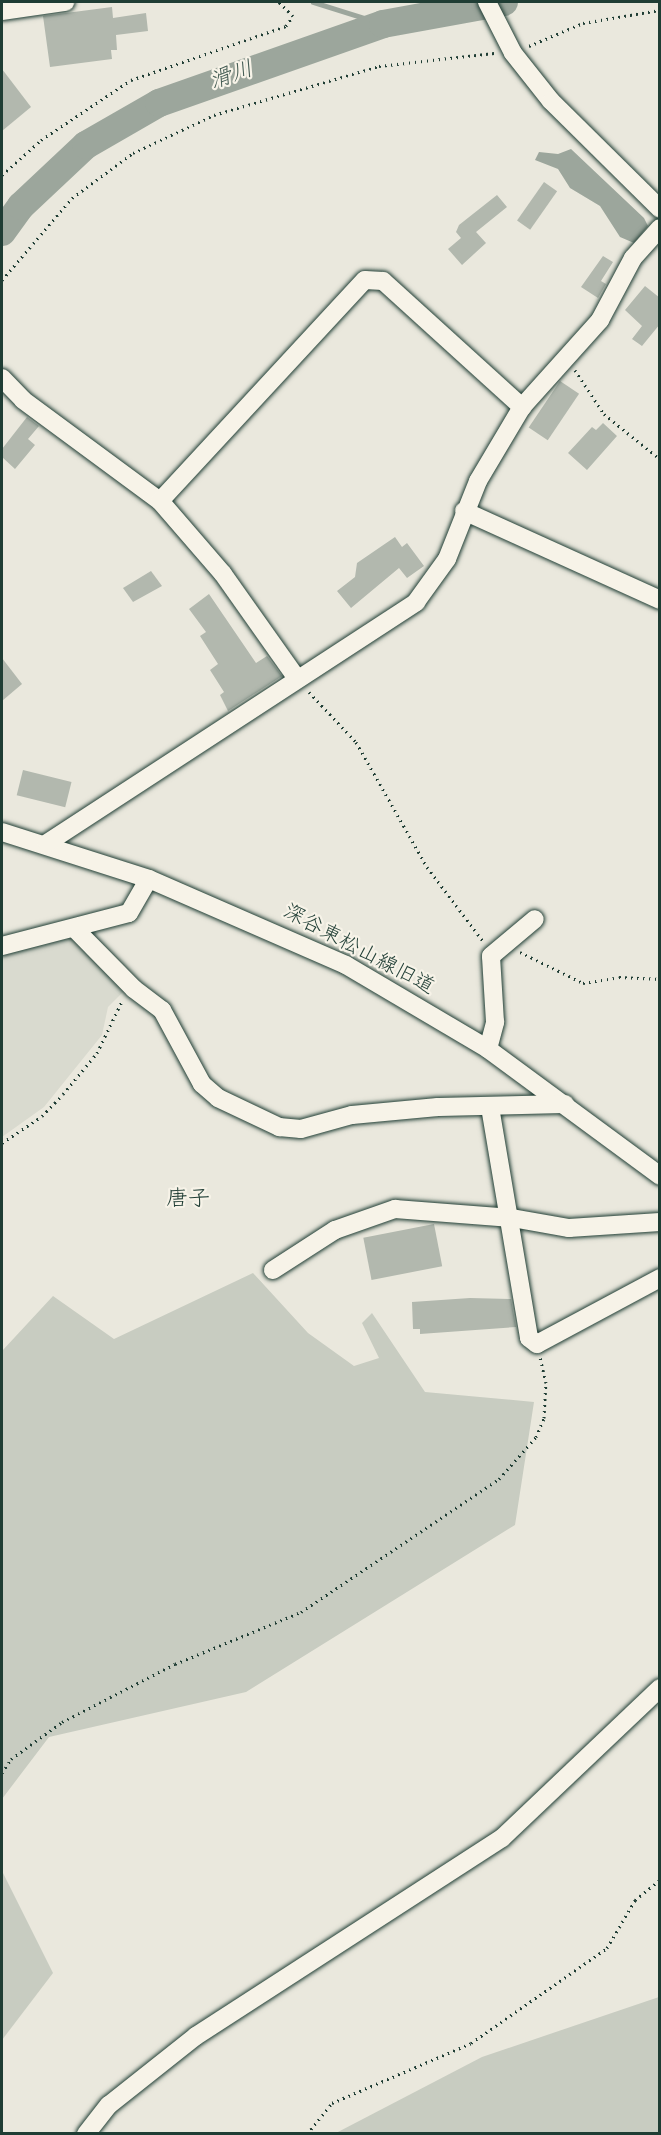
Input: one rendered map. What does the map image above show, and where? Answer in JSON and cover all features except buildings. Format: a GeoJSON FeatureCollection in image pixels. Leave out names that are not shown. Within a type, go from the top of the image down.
{"type":"FeatureCollection","features":[{"type":"Feature","properties":{"kind":"street"},"geometry":{"type":"LineString","coordinates":[[2,11],[65,2]]}},
{"type":"Feature","properties":{"kind":"street"},"geometry":{"type":"LineString","coordinates":[[487,2],[510,48],[585,138],[660,209]]}},
{"type":"Feature","properties":{"kind":"street"},"geometry":{"type":"LineString","coordinates":[[47,843],[296,677],[416,602],[447,560],[464,511],[522,407],[600,320],[633,258],[660,228]]}},
{"type":"Feature","properties":{"kind":"street"},"geometry":{"type":"LineString","coordinates":[[160,501],[365,280],[383,281],[522,407]]}},
{"type":"Feature","properties":{"kind":"street"},"geometry":{"type":"LineString","coordinates":[[2,378],[23,400],[160,501],[223,574],[296,677]]}},
{"type":"Feature","properties":{"kind":"street"},"geometry":{"type":"LineString","coordinates":[[464,511],[660,600]]}},
{"type":"Feature","properties":{"kind":"street","name":"深谷東松山線旧道"},"geometry":{"type":"LineString","coordinates":[[2,832],[47,843],[149,879],[346,965],[488,1048],[660,1176]]}},
{"type":"Feature","properties":{"kind":"street"},"geometry":{"type":"LineString","coordinates":[[2,946],[75,929],[129,913],[149,879]]}},
{"type":"Feature","properties":{"kind":"street"},"geometry":{"type":"LineString","coordinates":[[488,1048],[495,1022],[498,950],[535,919]]}},
{"type":"Feature","properties":{"kind":"street"},"geometry":{"type":"LineString","coordinates":[[75,929],[134,989],[162,1010],[202,1084],[218,1098],[279,1127],[302,1129],[352,1115],[565,1104]]}},
{"type":"Feature","properties":{"kind":"street"},"geometry":{"type":"LineString","coordinates":[[490,1107],[512,1218],[530,1338],[537,1344],[660,1278]]}},
{"type":"Feature","properties":{"kind":"street"},"geometry":{"type":"LineString","coordinates":[[273,1270],[335,1230],[395,1209],[512,1218],[569,1228],[660,1222]]}},
{"type":"Feature","properties":{"kind":"street"},"geometry":{"type":"LineString","coordinates":[[86,2133],[108,2105],[196,2036],[502,1838],[660,1688]]}},
{"type":"Feature","properties":{"kind":"path"},"geometry":{"type":"LineString","coordinates":[[2,175],[41,140],[130,80],[286,26],[293,16],[279,2]]}},
{"type":"Feature","properties":{"kind":"path"},"geometry":{"type":"LineString","coordinates":[[2,280],[72,198],[133,153],[214,115],[379,66],[510,48],[583,23],[660,10]]}},
{"type":"Feature","properties":{"kind":"path"},"geometry":{"type":"LineString","coordinates":[[566,357],[604,414],[660,459]]}},
{"type":"Feature","properties":{"kind":"path"},"geometry":{"type":"LineString","coordinates":[[296,677],[356,742],[427,867],[498,950],[584,983],[619,977],[660,979]]}},
{"type":"Feature","properties":{"kind":"path"},"geometry":{"type":"LineString","coordinates":[[2,1143],[42,1116],[63,1094],[97,1053],[113,1027],[117,1005],[134,989]]}},
{"type":"Feature","properties":{"kind":"path"},"geometry":{"type":"LineString","coordinates":[[2,1773],[35,1739],[72,1717],[175,1664],[301,1612],[499,1479],[536,1437],[544,1418],[546,1383],[537,1344]]}},
{"type":"Feature","properties":{"kind":"path"},"geometry":{"type":"LineString","coordinates":[[307,2133],[332,2103],[471,2043],[607,1948],[635,1900],[660,1880]]}},
{"type":"Feature","properties":{"kind":"shaded area"},"geometry":{"type":"Polygon","coordinates":[[[571,149],[644,218],[648,226],[634,243],[620,237],[600,206],[570,188],[558,169],[535,160],[539,152],[558,154],[571,149]]]}},
{"type":"Feature","properties":{"kind":"shaded area"},"geometry":{"type":"Polygon","coordinates":[[[72,938],[125,990],[108,1007],[102,1035],[44,1107],[2,1137],[2,954],[72,938]]]}},
{"type":"Feature","properties":{"kind":"shaded area"},"geometry":{"type":"Polygon","coordinates":[[[253,1273],[308,1333],[354,1366],[379,1358],[362,1323],[372,1313],[425,1392],[534,1402],[515,1525],[246,1692],[49,1737],[2,1799],[2,1351],[53,1296],[114,1339],[253,1273]]]}},
{"type":"Feature","properties":{"kind":"shaded area"},"geometry":{"type":"Polygon","coordinates":[[[2,1871],[53,1973],[2,2040],[2,1871]]]}},
{"type":"Feature","properties":{"kind":"shaded area"},"geometry":{"type":"Polygon","coordinates":[[[659,1997],[659,2133],[336,2133],[482,2057],[659,1997]]]}},
{"type":"Feature","properties":{"kind":"waterway"},"geometry":{"type":"LineString","coordinates":[[313,2],[383,24]]}},
{"type":"Feature","properties":{"kind":"waterway","name":"滑川"},"geometry":{"type":"LineString","coordinates":[[2,232],[21,206],[86,145],[159,103],[383,24],[504,2]]}},
{"type":"Feature","properties":{"kind":"district","name":"唐子"},"geometry":{"type":"Point","coordinates":[188,1201]}}]}
